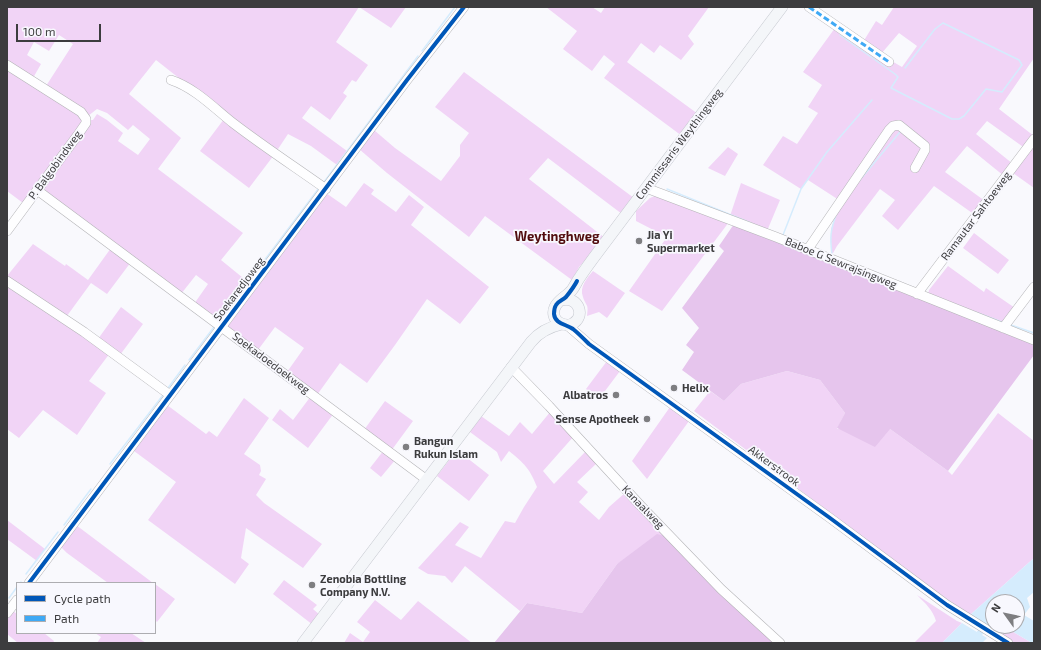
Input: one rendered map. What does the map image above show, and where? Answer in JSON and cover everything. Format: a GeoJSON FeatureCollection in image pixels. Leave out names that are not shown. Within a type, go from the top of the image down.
{"type":"FeatureCollection","features":[{"type":"Feature","properties":{"kind":"main road","name":"Commissaris Weythingweg"},"geometry":{"type":"LineString","coordinates":[[562,300],[572,289],[782,7]]}},
{"type":"Feature","properties":{"kind":"main road"},"geometry":{"type":"LineString","coordinates":[[542,331],[555,326],[575,322],[580,311],[576,304],[574,293],[577,281]]}},
{"type":"Feature","properties":{"kind":"main road"},"geometry":{"type":"LineString","coordinates":[[303,643],[511,367],[536,336],[542,331],[554,312],[556,305],[562,300],[570,300],[576,304]]}},
{"type":"Feature","properties":{"kind":"main road"},"geometry":{"type":"LineString","coordinates":[[554,312],[558,322],[565,325]]}},
{"type":"Feature","properties":{"kind":"street","name":"Soekaredjoweg"},"geometry":{"type":"LineString","coordinates":[[30,582],[407,80],[464,7]]}},
{"type":"Feature","properties":{"kind":"street"},"geometry":{"type":"LineString","coordinates":[[809,7],[889,62]]}},
{"type":"Feature","properties":{"kind":"street","name":"P. Balgobindweg"},"geometry":{"type":"LineString","coordinates":[[7,65],[81,112],[86,119],[86,123],[77,136],[7,230]]}},
{"type":"Feature","properties":{"kind":"street"},"geometry":{"type":"LineString","coordinates":[[171,80],[190,89],[234,124],[326,189]]}},
{"type":"Feature","properties":{"kind":"street"},"geometry":{"type":"LineString","coordinates":[[808,249],[893,126],[899,125],[925,146],[925,150],[915,168]]}},
{"type":"Feature","properties":{"kind":"street","name":"Ramautar Sahtoeweg"},"geometry":{"type":"LineString","coordinates":[[917,294],[1034,139]]}},
{"type":"Feature","properties":{"kind":"street","name":"Baboe G Sewrajsingweg"},"geometry":{"type":"LineString","coordinates":[[646,188],[808,249],[1034,340]]}},
{"type":"Feature","properties":{"kind":"street","name":"Soekadoedoekweg"},"geometry":{"type":"LineString","coordinates":[[37,190],[222,326],[427,480]]}},
{"type":"Feature","properties":{"kind":"street"},"geometry":{"type":"LineString","coordinates":[[7,281],[84,332],[170,395]]}},
{"type":"Feature","properties":{"kind":"street"},"geometry":{"type":"LineString","coordinates":[[1004,328],[1034,287]]}},
{"type":"Feature","properties":{"kind":"street"},"geometry":{"type":"LineString","coordinates":[[579,316],[580,330],[589,344]]}},
{"type":"Feature","properties":{"kind":"street","name":"Akkerstrook"},"geometry":{"type":"LineString","coordinates":[[565,325],[572,329],[589,344],[824,513],[947,605],[1008,643]]}},
{"type":"Feature","properties":{"kind":"street","name":"Kanaalweg"},"geometry":{"type":"LineString","coordinates":[[511,367],[721,589],[780,643]]}},
{"type":"Feature","properties":{"kind":"street"},"geometry":{"type":"LineString","coordinates":[[7,613],[16,601]]}},
{"type":"Feature","properties":{"kind":"shaded area"},"geometry":{"type":"Polygon","coordinates":[[[7,7],[359,7],[336,42],[368,65],[356,82],[352,80],[343,93],[347,96],[330,120],[311,106],[302,118],[347,151],[337,165],[311,146],[288,134],[276,152],[236,123],[156,60],[129,94],[181,138],[158,169],[243,233],[221,260],[248,282],[218,322],[194,304],[208,284],[196,275],[181,294],[47,194],[44,188],[89,120],[93,120],[97,114],[123,133],[118,141],[138,155],[150,139],[133,125],[128,130],[107,113],[97,109],[88,116],[46,86],[73,44],[59,35],[49,51],[34,42],[27,55],[41,64],[33,78],[7,62],[7,7]]]}},
{"type":"Feature","properties":{"kind":"shaded area"},"geometry":{"type":"Polygon","coordinates":[[[359,7],[406,7],[391,28],[359,7]]]}},
{"type":"Feature","properties":{"kind":"shaded area"},"geometry":{"type":"Polygon","coordinates":[[[546,7],[592,7],[601,13],[605,7],[709,7],[688,36],[694,44],[681,60],[660,45],[654,53],[641,43],[627,62],[698,114],[682,136],[604,78],[615,64],[604,55],[592,71],[563,49],[577,31],[546,7]]]}},
{"type":"Feature","properties":{"kind":"shaded area"},"geometry":{"type":"Polygon","coordinates":[[[894,7],[1034,7],[1034,58],[999,109],[1034,136],[1026,149],[987,121],[976,134],[1013,164],[1004,176],[967,146],[945,172],[985,201],[975,215],[934,186],[898,230],[882,216],[895,200],[880,189],[837,246],[832,255],[831,229],[842,202],[808,180],[801,189],[763,165],[783,136],[797,144],[818,113],[808,107],[822,85],[803,72],[835,28],[902,67],[917,46],[899,33],[881,54],[863,42],[876,21],[882,25],[894,7]]]}},
{"type":"Feature","properties":{"kind":"shaded area"},"geometry":{"type":"Polygon","coordinates":[[[7,69],[79,113],[82,122],[23,203],[7,191],[7,69]]]}},
{"type":"Feature","properties":{"kind":"shaded area"},"geometry":{"type":"Polygon","coordinates":[[[464,72],[634,198],[622,214],[548,158],[529,179],[605,238],[579,267],[572,280],[485,216],[469,237],[387,173],[359,149],[374,130],[395,148],[441,181],[460,156],[460,145],[469,133],[435,107],[464,72]]]}},
{"type":"Feature","properties":{"kind":"shaded area"},"geometry":{"type":"Polygon","coordinates":[[[224,119],[274,155],[249,188],[200,151],[224,119]]]}},
{"type":"Feature","properties":{"kind":"shaded area"},"geometry":{"type":"Polygon","coordinates":[[[1034,144],[1034,188],[1013,173],[1034,144]]]}},
{"type":"Feature","properties":{"kind":"shaded area"},"geometry":{"type":"Polygon","coordinates":[[[728,147],[738,154],[725,176],[708,168],[728,147]]]}},
{"type":"Feature","properties":{"kind":"shaded area"},"geometry":{"type":"Polygon","coordinates":[[[364,183],[374,190],[371,194],[396,212],[409,195],[424,207],[411,225],[489,287],[460,324],[427,299],[367,383],[340,363],[317,395],[287,372],[304,348],[275,327],[258,350],[228,328],[227,325],[326,193],[346,207],[364,183]]]}},
{"type":"Feature","properties":{"kind":"shaded area"},"geometry":{"type":"Polygon","coordinates":[[[741,183],[780,200],[767,231],[730,216],[741,183]]]}},
{"type":"Feature","properties":{"kind":"shaded area"},"geometry":{"type":"Polygon","coordinates":[[[657,195],[729,222],[662,311],[629,291],[667,237],[636,221],[636,211],[650,198],[657,195]]]}},
{"type":"Feature","properties":{"kind":"shaded area"},"geometry":{"type":"Polygon","coordinates":[[[734,224],[1034,344],[1034,355],[948,471],[890,429],[875,447],[837,428],[845,413],[820,380],[787,371],[741,384],[724,401],[682,370],[694,352],[686,345],[699,328],[682,308],[724,251],[719,246],[734,224]]]}},
{"type":"Feature","properties":{"kind":"shaded area"},"geometry":{"type":"Polygon","coordinates":[[[974,233],[1009,260],[998,274],[963,248],[974,233]]]}},
{"type":"Feature","properties":{"kind":"shaded area"},"geometry":{"type":"Polygon","coordinates":[[[33,244],[65,266],[66,264],[88,280],[111,248],[131,262],[107,294],[91,283],[64,320],[110,353],[89,381],[106,393],[77,435],[43,410],[19,438],[7,429],[7,276],[33,244]]]}},
{"type":"Feature","properties":{"kind":"shaded area"},"geometry":{"type":"Polygon","coordinates":[[[948,266],[984,292],[986,288],[1015,308],[1003,324],[928,296],[929,290],[948,266]]]}},
{"type":"Feature","properties":{"kind":"shaded area"},"geometry":{"type":"Polygon","coordinates":[[[593,271],[625,293],[607,318],[599,312],[587,316],[588,312],[582,290],[584,283],[593,271]]]}},
{"type":"Feature","properties":{"kind":"shaded area"},"geometry":{"type":"Polygon","coordinates":[[[121,307],[143,324],[120,355],[98,339],[121,307]]]}},
{"type":"Feature","properties":{"kind":"shaded area"},"geometry":{"type":"Polygon","coordinates":[[[607,361],[620,371],[599,399],[586,389],[607,361]]]}},
{"type":"Feature","properties":{"kind":"shaded area"},"geometry":{"type":"Polygon","coordinates":[[[787,371],[820,380],[845,413],[837,429],[890,429],[952,475],[998,413],[1034,441],[1034,558],[994,594],[985,594],[985,602],[970,615],[934,590],[694,411],[710,391],[724,401],[741,384],[787,371]]]}},
{"type":"Feature","properties":{"kind":"shaded area"},"geometry":{"type":"Polygon","coordinates":[[[311,396],[334,413],[308,448],[272,420],[280,409],[293,420],[311,396]]]}},
{"type":"Feature","properties":{"kind":"shaded area"},"geometry":{"type":"Polygon","coordinates":[[[244,398],[269,418],[244,454],[260,465],[261,471],[259,475],[266,479],[256,495],[264,503],[322,544],[303,568],[246,528],[241,558],[249,564],[235,584],[148,520],[176,482],[134,451],[167,405],[206,434],[209,431],[217,437],[244,398]]]}},
{"type":"Feature","properties":{"kind":"shaded area"},"geometry":{"type":"Polygon","coordinates":[[[385,401],[413,421],[391,451],[364,430],[385,401]]]}},
{"type":"Feature","properties":{"kind":"shaded area"},"geometry":{"type":"Polygon","coordinates":[[[670,407],[689,421],[647,479],[632,461],[670,407]]]}},
{"type":"Feature","properties":{"kind":"shaded area"},"geometry":{"type":"Polygon","coordinates":[[[551,411],[574,436],[543,471],[554,484],[587,450],[598,462],[577,482],[588,492],[579,502],[599,520],[609,507],[626,492],[669,537],[617,564],[582,613],[527,603],[520,611],[465,566],[452,583],[445,576],[428,574],[418,568],[460,522],[469,527],[455,545],[481,558],[505,521],[515,523],[537,487],[532,475],[523,463],[514,455],[509,451],[501,462],[497,452],[470,432],[481,416],[509,436],[520,422],[532,434],[551,411]]]}},
{"type":"Feature","properties":{"kind":"shaded area"},"geometry":{"type":"Polygon","coordinates":[[[384,450],[396,459],[381,477],[370,468],[384,450]]]}},
{"type":"Feature","properties":{"kind":"shaded area"},"geometry":{"type":"Polygon","coordinates":[[[457,450],[489,475],[469,501],[437,476],[457,450]]]}},
{"type":"Feature","properties":{"kind":"shaded area"},"geometry":{"type":"Polygon","coordinates":[[[7,520],[45,549],[37,561],[7,539],[7,520]]]}},
{"type":"Feature","properties":{"kind":"shaded area"},"geometry":{"type":"Polygon","coordinates":[[[76,525],[152,582],[107,582],[67,553],[60,546],[76,525]]]}},
{"type":"Feature","properties":{"kind":"shaded area"},"geometry":{"type":"Polygon","coordinates":[[[657,534],[669,537],[777,643],[494,643],[527,603],[582,613],[617,564],[657,534]]]}},
{"type":"Feature","properties":{"kind":"shaded area"},"geometry":{"type":"Polygon","coordinates":[[[284,580],[317,605],[313,609],[320,615],[313,625],[273,594],[284,580]]]}},
{"type":"Feature","properties":{"kind":"shaded area"},"geometry":{"type":"Polygon","coordinates":[[[156,585],[175,599],[157,622],[156,621],[156,585]]]}},
{"type":"Feature","properties":{"kind":"shaded area"},"geometry":{"type":"Polygon","coordinates":[[[917,595],[962,623],[942,643],[914,643],[936,621],[931,610],[917,595]]]}},
{"type":"Feature","properties":{"kind":"shaded area"},"geometry":{"type":"Polygon","coordinates":[[[375,600],[401,620],[418,601],[472,643],[344,643],[350,633],[363,642],[370,632],[357,622],[375,600]]]}},
{"type":"Feature","properties":{"kind":"shaded area"},"geometry":{"type":"Polygon","coordinates":[[[13,611],[16,613],[16,634],[45,634],[54,641],[53,643],[18,643],[7,634],[7,619],[13,611]]]}},
{"type":"Feature","properties":{"kind":"shaded area"},"geometry":{"type":"Polygon","coordinates":[[[96,634],[132,634],[146,643],[97,643],[101,637],[96,634]]]}},
{"type":"Feature","properties":{"kind":"shaded area"},"geometry":{"type":"Polygon","coordinates":[[[1000,634],[1017,634],[1032,643],[1015,643],[1000,634]]]}},
{"type":"Feature","properties":{"kind":"water"},"geometry":{"type":"Polygon","coordinates":[[[1034,558],[1034,592],[1027,598],[1030,607],[1025,614],[1025,594],[994,594],[1034,558]]]}},
{"type":"Feature","properties":{"kind":"water"},"geometry":{"type":"Polygon","coordinates":[[[985,602],[985,624],[970,615],[985,602]]]}},
{"type":"Feature","properties":{"kind":"water"},"geometry":{"type":"Polygon","coordinates":[[[1025,616],[1034,621],[1034,643],[1017,634],[1025,634],[1025,616]]]}},
{"type":"Feature","properties":{"kind":"water"},"geometry":{"type":"Polygon","coordinates":[[[962,623],[987,638],[982,643],[942,643],[962,623]]]}},
{"type":"Feature","properties":{"kind":"waterway"},"geometry":{"type":"LineString","coordinates":[[422,51],[455,7]]}},
{"type":"Feature","properties":{"kind":"waterway"},"geometry":{"type":"LineString","coordinates":[[840,35],[898,77],[891,88],[952,119],[959,119],[964,116],[986,89],[1002,92],[1022,65],[1019,60],[943,23],[935,29],[905,68]]}},
{"type":"Feature","properties":{"kind":"waterway"},"geometry":{"type":"LineString","coordinates":[[324,182],[418,56]]}},
{"type":"Feature","properties":{"kind":"waterway"},"geometry":{"type":"LineString","coordinates":[[783,235],[801,189],[827,152],[872,100]]}},
{"type":"Feature","properties":{"kind":"waterway"},"geometry":{"type":"LineString","coordinates":[[859,181],[900,132]]}},
{"type":"Feature","properties":{"kind":"waterway"},"geometry":{"type":"LineString","coordinates":[[248,282],[319,188]]}},
{"type":"Feature","properties":{"kind":"waterway"},"geometry":{"type":"LineString","coordinates":[[667,189],[751,223]]}},
{"type":"Feature","properties":{"kind":"waterway"},"geometry":{"type":"LineString","coordinates":[[832,255],[831,235],[836,215]]}},
{"type":"Feature","properties":{"kind":"waterway"},"geometry":{"type":"LineString","coordinates":[[221,318],[243,289]]}},
{"type":"Feature","properties":{"kind":"waterway"},"geometry":{"type":"LineString","coordinates":[[975,312],[1002,322]]}},
{"type":"Feature","properties":{"kind":"waterway"},"geometry":{"type":"LineString","coordinates":[[1011,325],[1034,333]]}},
{"type":"Feature","properties":{"kind":"waterway"},"geometry":{"type":"LineString","coordinates":[[189,360],[214,327]]}},
{"type":"Feature","properties":{"kind":"waterway"},"geometry":{"type":"LineString","coordinates":[[168,388],[185,365]]}},
{"type":"Feature","properties":{"kind":"waterway"},"geometry":{"type":"LineString","coordinates":[[110,464],[163,395]]}},
{"type":"Feature","properties":{"kind":"waterway"},"geometry":{"type":"LineString","coordinates":[[64,525],[91,489]]}},
{"type":"Feature","properties":{"kind":"waterway"},"geometry":{"type":"LineString","coordinates":[[26,574],[58,532]]}},
{"type":"Feature","properties":{"kind":"waterway"},"geometry":{"type":"LineString","coordinates":[[9,598],[16,588]]}},
{"type":"Feature","properties":{"kind":"waterway"},"geometry":{"type":"LineString","coordinates":[[970,643],[985,627]]}},
{"type":"Feature","properties":{"kind":"marked path"},"geometry":{"type":"LineString","coordinates":[[809,7],[889,62]]}},
{"type":"Feature","properties":{"kind":"cycle path"},"geometry":{"type":"LineString","coordinates":[[30,582],[407,80],[464,7]]}},
{"type":"Feature","properties":{"kind":"cycle path"},"geometry":{"type":"LineString","coordinates":[[577,281],[566,297],[555,306],[554,314],[556,320],[573,329],[589,344],[830,518],[947,605],[1008,643]]}},
{"type":"Feature","properties":{"kind":"place","name":"Jia Yi Supermarket"},"geometry":{"type":"Point","coordinates":[639,241]}},
{"type":"Feature","properties":{"kind":"place","name":"Helix"},"geometry":{"type":"Point","coordinates":[674,388]}},
{"type":"Feature","properties":{"kind":"place","name":"Albatros"},"geometry":{"type":"Point","coordinates":[616,395]}},
{"type":"Feature","properties":{"kind":"place","name":"Sense Apotheek"},"geometry":{"type":"Point","coordinates":[647,419]}},
{"type":"Feature","properties":{"kind":"place","name":"Bangun Rukun Islam"},"geometry":{"type":"Point","coordinates":[406,447]}},
{"type":"Feature","properties":{"kind":"place","name":"Zenobia Bottling Company N.V."},"geometry":{"type":"Point","coordinates":[312,585]}},
{"type":"Feature","properties":{"kind":"district","name":"Weytinghweg"},"geometry":{"type":"Point","coordinates":[557,237]}}]}
